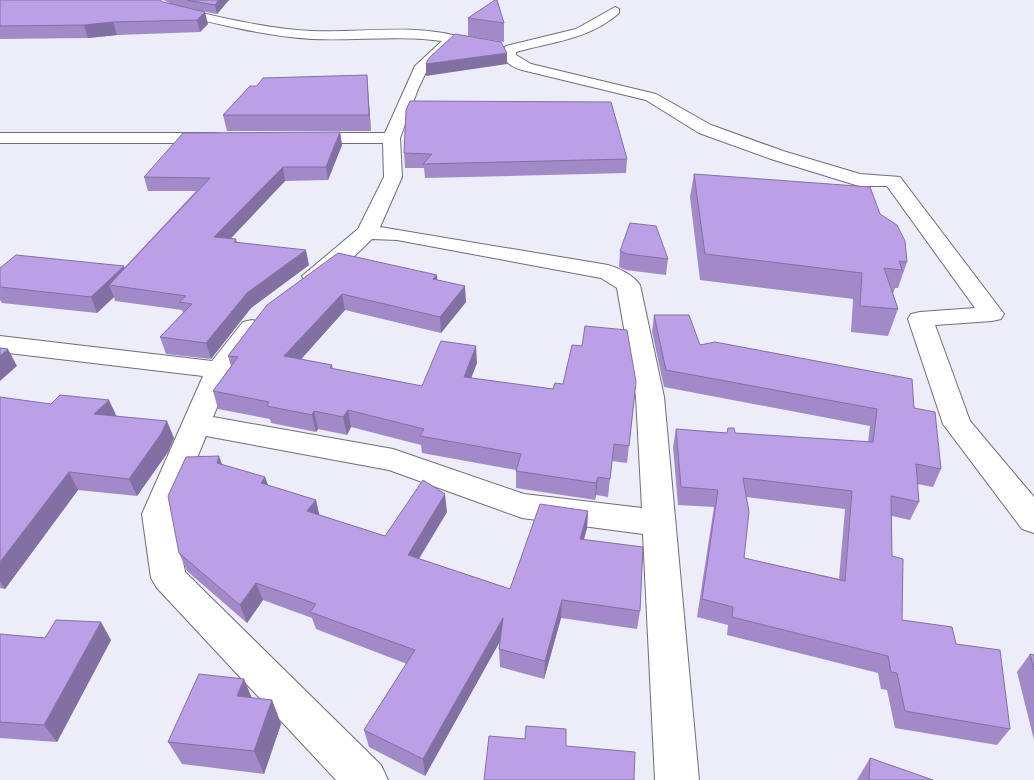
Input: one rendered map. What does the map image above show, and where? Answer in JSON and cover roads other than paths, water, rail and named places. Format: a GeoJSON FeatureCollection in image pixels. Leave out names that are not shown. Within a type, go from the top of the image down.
{"type":"FeatureCollection","features":[{"type":"Feature","properties":{"kind":"street"},"geometry":{"type":"LineString","coordinates":[[159,3],[171,10],[194,16],[312,35],[393,33],[457,40],[422,66],[391,138],[393,177],[367,232],[351,248],[299,287]]}},
{"type":"Feature","properties":{"kind":"street"},"geometry":{"type":"LineString","coordinates":[[615,11],[597,24],[580,31],[504,47],[512,61],[527,68],[651,97],[705,129],[777,155],[859,180],[893,181],[992,314],[920,319],[957,424],[1034,520]]}},
{"type":"Feature","properties":{"kind":"street"},"geometry":{"type":"LineString","coordinates":[[0,138],[235,138]]}},
{"type":"Feature","properties":{"kind":"street"},"geometry":{"type":"LineString","coordinates":[[284,138],[391,138]]}},
{"type":"Feature","properties":{"kind":"street"},"geometry":{"type":"LineString","coordinates":[[367,232],[397,234],[608,272],[628,285],[650,397],[677,780]]}},
{"type":"Feature","properties":{"kind":"street"},"geometry":{"type":"LineString","coordinates":[[269,309],[262,315],[220,370],[195,424],[158,514],[169,578],[366,780]]}},
{"type":"Feature","properties":{"kind":"street"},"geometry":{"type":"LineString","coordinates":[[0,344],[220,370]]}},
{"type":"Feature","properties":{"kind":"street"},"geometry":{"type":"LineString","coordinates":[[195,424],[392,460],[522,506],[658,522]]}}]}
